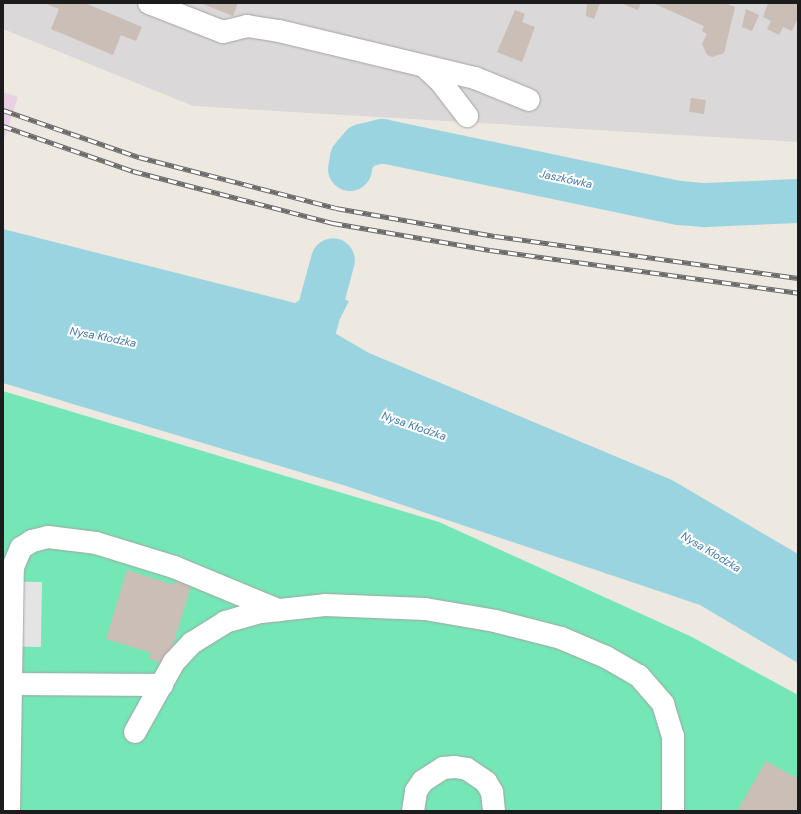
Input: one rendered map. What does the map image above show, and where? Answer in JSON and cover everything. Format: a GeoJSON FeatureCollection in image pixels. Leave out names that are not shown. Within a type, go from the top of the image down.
{"type":"FeatureCollection","features":[{"type":"Feature","properties":{"kind":"street"},"geometry":{"type":"LineString","coordinates":[[149,3],[223,32],[247,26],[279,31],[423,65],[494,84],[529,100]]}},
{"type":"Feature","properties":{"kind":"street"},"geometry":{"type":"LineString","coordinates":[[423,65],[441,82],[467,116]]}},
{"type":"Feature","properties":{"kind":"street"},"geometry":{"type":"LineString","coordinates":[[9,811],[13,566],[21,548],[32,541],[48,537],[96,543],[174,567],[278,610]]}},
{"type":"Feature","properties":{"kind":"street"},"geometry":{"type":"LineString","coordinates":[[135,732],[174,662],[192,643],[226,622],[278,610],[325,605],[425,609],[495,621],[561,638],[606,657],[639,676],[663,704],[673,736],[673,811]]}},
{"type":"Feature","properties":{"kind":"street"},"geometry":{"type":"LineString","coordinates":[[11,684],[162,685]]}},
{"type":"Feature","properties":{"kind":"street"},"geometry":{"type":"LineString","coordinates":[[413,811],[416,791],[423,781],[443,768],[455,767],[467,769],[486,782],[492,792],[494,811]]}},
{"type":"Feature","properties":{"kind":"shaded area"},"geometry":{"type":"Polygon","coordinates":[[[3,3],[798,3],[798,142],[193,106],[3,29],[3,3]]]}},
{"type":"Feature","properties":{"kind":"shaded area"},"geometry":{"type":"Polygon","coordinates":[[[3,92],[18,97],[3,142],[3,92]]]}},
{"type":"Feature","properties":{"kind":"shaded area"},"geometry":{"type":"Polygon","coordinates":[[[21,582],[42,582],[41,647],[20,647],[21,582]]]}},
{"type":"Feature","properties":{"kind":"green space"},"geometry":{"type":"Polygon","coordinates":[[[3,391],[439,522],[692,637],[798,695],[798,811],[3,811],[3,391]]]}},
{"type":"Feature","properties":{"kind":"water","name":"Nysa Kłodzka"},"geometry":{"type":"Polygon","coordinates":[[[3,229],[295,303],[316,290],[349,301],[333,332],[369,353],[672,480],[798,554],[798,663],[700,605],[343,485],[3,383],[3,229]]]}},
{"type":"Feature","properties":{"kind":"building"},"geometry":{"type":"Polygon","coordinates":[[[44,3],[85,3],[142,27],[136,41],[121,35],[113,55],[51,29],[59,9],[44,3]]]}},
{"type":"Feature","properties":{"kind":"building"},"geometry":{"type":"Polygon","coordinates":[[[200,3],[238,3],[233,16],[200,3]]]}},
{"type":"Feature","properties":{"kind":"building"},"geometry":{"type":"Polygon","coordinates":[[[587,3],[600,3],[594,19],[586,16],[587,3]]]}},
{"type":"Feature","properties":{"kind":"building"},"geometry":{"type":"Polygon","coordinates":[[[620,3],[641,3],[638,10],[620,3]]]}},
{"type":"Feature","properties":{"kind":"building"},"geometry":{"type":"Polygon","coordinates":[[[653,3],[725,3],[735,7],[724,53],[712,57],[707,55],[702,44],[707,34],[702,31],[704,26],[653,3]]]}},
{"type":"Feature","properties":{"kind":"building"},"geometry":{"type":"Polygon","coordinates":[[[768,3],[798,3],[798,18],[792,31],[783,27],[779,35],[767,29],[771,21],[763,17],[768,3]]]}},
{"type":"Feature","properties":{"kind":"building"},"geometry":{"type":"Polygon","coordinates":[[[746,9],[759,15],[752,31],[742,27],[746,9]]]}},
{"type":"Feature","properties":{"kind":"building"},"geometry":{"type":"Polygon","coordinates":[[[515,10],[525,14],[522,22],[535,27],[522,62],[497,52],[515,10]]]}},
{"type":"Feature","properties":{"kind":"building"},"geometry":{"type":"Polygon","coordinates":[[[691,98],[706,100],[704,114],[689,112],[691,98]]]}},
{"type":"Feature","properties":{"kind":"building"},"geometry":{"type":"Polygon","coordinates":[[[127,570],[174,585],[175,581],[191,586],[167,665],[149,659],[151,653],[106,639],[127,570]]]}},
{"type":"Feature","properties":{"kind":"building"},"geometry":{"type":"Polygon","coordinates":[[[766,761],[798,779],[798,811],[737,811],[766,761]]]}},
{"type":"Feature","properties":{"kind":"waterway","name":"Jaszkówka"},"geometry":{"type":"LineString","coordinates":[[350,169],[352,158],[362,146],[382,141],[680,203],[705,205],[798,201]]}},
{"type":"Feature","properties":{"kind":"waterway","name":"Jaszkówka"},"geometry":{"type":"LineString","coordinates":[[308,352],[333,260]]}},
{"type":"Feature","properties":{"kind":"railway"},"geometry":{"type":"LineString","coordinates":[[3,110],[139,157],[336,208],[495,236],[798,278]]}},
{"type":"Feature","properties":{"kind":"railway"},"geometry":{"type":"LineString","coordinates":[[3,126],[133,171],[333,223],[490,250],[798,293]]}}]}
